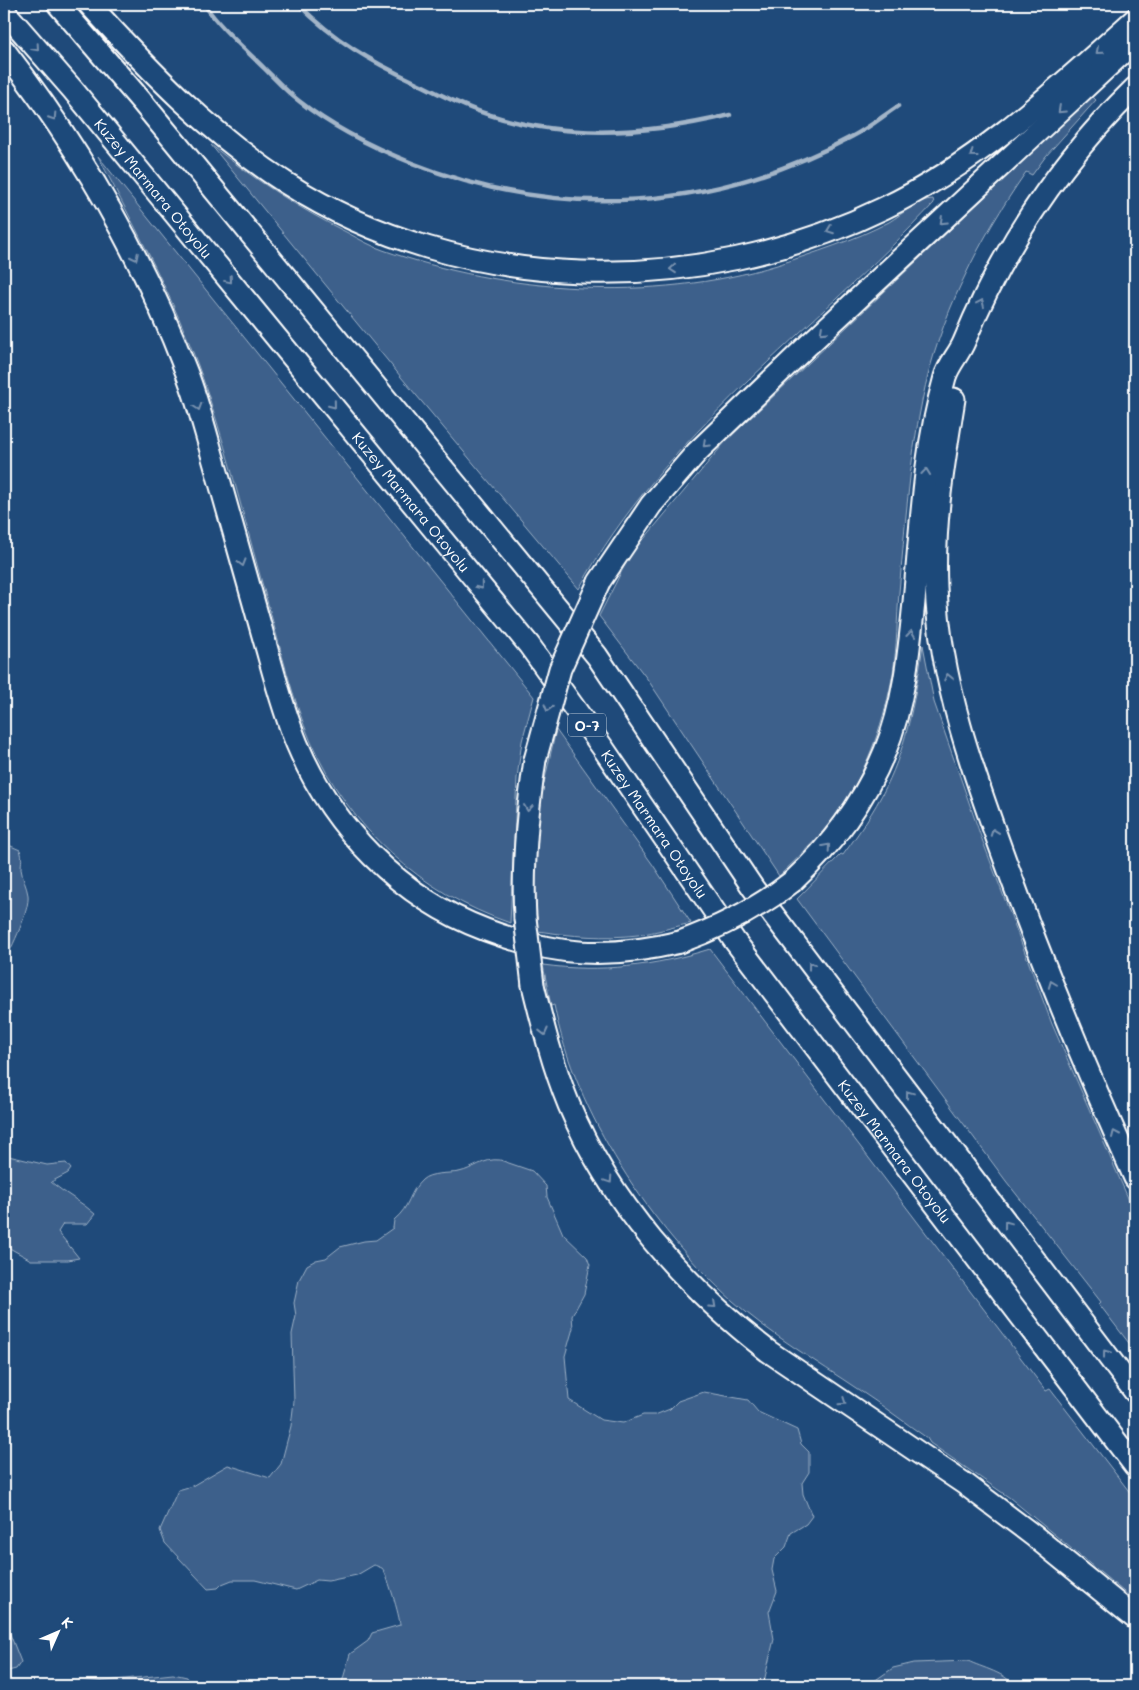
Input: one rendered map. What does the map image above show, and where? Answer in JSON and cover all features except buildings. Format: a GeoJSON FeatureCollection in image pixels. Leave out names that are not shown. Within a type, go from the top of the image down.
{"type":"FeatureCollection","features":[{"type":"Feature","properties":{"kind":"highway"},"geometry":{"type":"LineString","coordinates":[[58,4],[149,110],[597,656],[752,888],[1135,1392]]}},
{"type":"Feature","properties":{"kind":"highway"},"geometry":{"type":"LineString","coordinates":[[89,4],[179,98],[211,126],[286,183],[332,209],[395,238],[459,257],[552,271],[596,273],[690,267],[739,258],[811,238],[885,208],[960,164],[991,141],[1135,19]]}},
{"type":"Feature","properties":{"kind":"highway","name":"Kuzey Marmara Otoyolu"},"geometry":{"type":"LineString","coordinates":[[4,11],[79,97],[529,645],[603,748],[734,940],[1135,1466]]}},
{"type":"Feature","properties":{"kind":"highway"},"geometry":{"type":"LineString","coordinates":[[1135,41],[805,348],[697,452],[651,505],[599,582],[560,669],[535,760],[525,834],[525,918],[533,985],[548,1048],[584,1137],[618,1194],[654,1242],[681,1274],[718,1310],[768,1351],[965,1484],[1034,1536],[1135,1618]]}},
{"type":"Feature","properties":{"kind":"highway"},"geometry":{"type":"LineString","coordinates":[[4,50],[43,103],[72,147],[116,220],[162,313],[187,373],[204,426],[285,714],[312,776],[336,815],[367,851],[398,879],[436,906],[466,922],[499,935],[539,945],[595,954],[648,950],[680,942],[734,920],[765,902],[793,881],[819,856],[850,819],[886,750],[895,721],[910,641],[928,460],[946,375],[962,347],[991,282],[1026,220],[1068,161],[1135,88]]}},
{"type":"Feature","properties":{"kind":"highway"},"geometry":{"type":"LineString","coordinates":[[962,347],[940,484],[937,522],[936,588],[945,661],[961,732],[1019,900],[1100,1099],[1135,1178]]}},
{"type":"Feature","properties":{"kind":"shaded area"},"geometry":{"type":"Polygon","coordinates":[[[1092,96],[1096,100],[1046,156],[1032,175],[1026,172],[1008,198],[976,253],[950,310],[929,370],[918,425],[905,520],[893,673],[881,724],[861,774],[843,805],[821,834],[779,876],[648,680],[599,616],[638,539],[644,539],[726,441],[1092,96]]]}},
{"type":"Feature","properties":{"kind":"shaded area"},"geometry":{"type":"Polygon","coordinates":[[[211,145],[294,204],[365,242],[430,265],[478,276],[528,284],[579,288],[630,288],[680,285],[729,277],[777,265],[834,246],[889,222],[921,201],[933,199],[934,203],[888,250],[743,386],[697,432],[653,481],[613,533],[579,589],[401,377],[211,145]]]}},
{"type":"Feature","properties":{"kind":"shaded area"},"geometry":{"type":"Polygon","coordinates":[[[98,156],[534,697],[522,741],[517,778],[510,923],[477,910],[447,894],[391,854],[367,829],[327,773],[311,742],[292,691],[224,446],[197,363],[158,273],[98,156]]]}},
{"type":"Feature","properties":{"kind":"shaded area"},"geometry":{"type":"Polygon","coordinates":[[[923,645],[934,702],[980,834],[1052,1024],[1135,1214],[1135,1351],[1099,1304],[1101,1302],[1006,1181],[797,899],[841,854],[843,855],[866,822],[886,787],[906,735],[923,645]]]}},
{"type":"Feature","properties":{"kind":"shaded area"},"geometry":{"type":"Polygon","coordinates":[[[556,730],[653,865],[691,923],[645,934],[613,937],[538,931],[534,873],[537,814],[556,730]]]}},
{"type":"Feature","properties":{"kind":"shaded area"},"geometry":{"type":"Polygon","coordinates":[[[4,843],[20,850],[22,857],[21,869],[28,901],[16,939],[4,961],[4,843]]]}},
{"type":"Feature","properties":{"kind":"shaded area"},"geometry":{"type":"Polygon","coordinates":[[[710,949],[1046,1391],[1050,1389],[1135,1499],[1135,1601],[1010,1498],[930,1443],[927,1438],[876,1402],[763,1325],[733,1301],[673,1239],[646,1204],[621,1166],[598,1127],[579,1087],[564,1046],[554,1005],[551,1006],[543,965],[586,968],[628,966],[669,960],[710,949]]]}},
{"type":"Feature","properties":{"kind":"shaded area"},"geometry":{"type":"Polygon","coordinates":[[[4,1155],[47,1165],[66,1163],[71,1169],[68,1173],[51,1182],[95,1214],[87,1224],[63,1224],[58,1232],[79,1258],[68,1260],[31,1260],[4,1245],[4,1155]]]}},
{"type":"Feature","properties":{"kind":"shaded area"},"geometry":{"type":"Polygon","coordinates":[[[500,1160],[532,1171],[546,1186],[547,1197],[563,1234],[587,1257],[590,1265],[584,1294],[572,1316],[573,1328],[565,1356],[569,1400],[601,1420],[623,1423],[643,1415],[655,1415],[670,1409],[678,1401],[704,1392],[748,1400],[758,1412],[797,1430],[801,1444],[809,1452],[809,1472],[802,1483],[803,1494],[812,1516],[806,1524],[791,1533],[786,1547],[774,1559],[772,1570],[777,1591],[769,1612],[774,1639],[763,1686],[341,1686],[350,1654],[368,1641],[372,1633],[400,1625],[393,1595],[382,1568],[374,1565],[357,1575],[328,1581],[317,1580],[296,1590],[255,1580],[232,1580],[218,1588],[208,1589],[165,1543],[160,1530],[178,1490],[192,1486],[228,1465],[270,1478],[281,1464],[291,1426],[294,1401],[292,1334],[296,1316],[294,1303],[299,1280],[307,1265],[316,1260],[326,1258],[340,1247],[376,1240],[393,1228],[394,1220],[404,1210],[417,1185],[425,1177],[464,1171],[484,1162],[500,1160]]]}},
{"type":"Feature","properties":{"kind":"shaded area"},"geometry":{"type":"Polygon","coordinates":[[[4,1624],[21,1662],[16,1669],[4,1672],[4,1624]]]}},
{"type":"Feature","properties":{"kind":"shaded area"},"geometry":{"type":"Polygon","coordinates":[[[968,1661],[1000,1674],[1013,1686],[867,1686],[893,1668],[914,1663],[968,1661]]]}},
{"type":"Feature","properties":{"kind":"shaded area"},"geometry":{"type":"Polygon","coordinates":[[[173,1674],[187,1677],[191,1686],[57,1686],[173,1674]]]}},
{"type":"Feature","properties":{"kind":"waterway"},"geometry":{"type":"LineString","coordinates":[[204,4],[225,30],[286,90],[312,111],[339,128],[412,163],[467,182],[523,194],[579,200],[635,199],[691,193],[746,180],[800,161],[853,136],[898,106]]}},
{"type":"Feature","properties":{"kind":"waterway"},"geometry":{"type":"LineString","coordinates":[[298,4],[326,29],[384,67],[469,108],[517,122],[547,128],[578,131],[639,130],[670,127],[730,115]]}}]}
